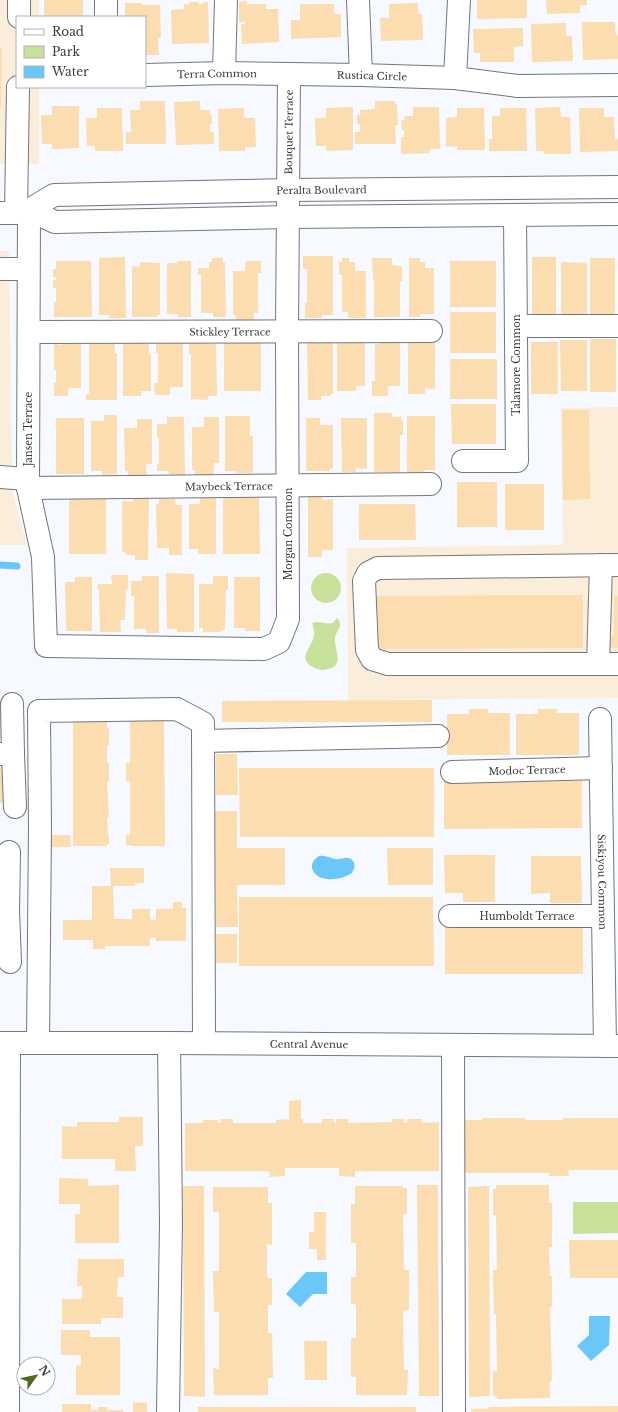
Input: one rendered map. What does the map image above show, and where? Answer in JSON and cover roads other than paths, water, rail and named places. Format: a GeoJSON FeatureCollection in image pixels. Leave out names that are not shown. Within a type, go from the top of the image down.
{"type":"FeatureCollection","features":[{"type":"Feature","properties":{"kind":"street"},"geometry":{"type":"LineString","coordinates":[[19,0],[19,16]]}},
{"type":"Feature","properties":{"kind":"street"},"geometry":{"type":"LineString","coordinates":[[106,0],[106,16]]}},
{"type":"Feature","properties":{"kind":"street"},"geometry":{"type":"LineString","coordinates":[[224,73],[226,0]]}},
{"type":"Feature","properties":{"kind":"street"},"geometry":{"type":"LineString","coordinates":[[358,0],[361,75]]}},
{"type":"Feature","properties":{"kind":"street"},"geometry":{"type":"LineString","coordinates":[[455,78],[460,0]]}},
{"type":"Feature","properties":{"kind":"street","name":"Terra Common"},"geometry":{"type":"LineString","coordinates":[[146,75],[224,73],[289,74]]}},
{"type":"Feature","properties":{"kind":"street","name":"Rustica Circle"},"geometry":{"type":"LineString","coordinates":[[289,74],[455,78],[518,86],[618,85]]}},
{"type":"Feature","properties":{"kind":"street","name":"Bouquet Terrace"},"geometry":{"type":"LineString","coordinates":[[288,190],[289,74]]}},
{"type":"Feature","properties":{"kind":"street","name":"Jansen Terrace"},"geometry":{"type":"LineString","coordinates":[[18,88],[15,212],[28,269],[28,483],[43,557],[46,646]]}},
{"type":"Feature","properties":{"kind":"street","name":"Peralta Boulevard"},"geometry":{"type":"LineString","coordinates":[[15,212],[54,195],[288,190],[618,187]]}},
{"type":"Feature","properties":{"kind":"street","name":"Morgan Common"},"geometry":{"type":"LineString","coordinates":[[46,646],[264,650],[279,642],[288,619],[288,190]]}},
{"type":"Feature","properties":{"kind":"street"},"geometry":{"type":"LineString","coordinates":[[15,212],[55,222],[288,217],[618,214]]}},
{"type":"Feature","properties":{"kind":"street","name":"Talamore Common"},"geometry":{"type":"LineString","coordinates":[[463,462],[516,461],[515,215]]}},
{"type":"Feature","properties":{"kind":"street"},"geometry":{"type":"LineString","coordinates":[[0,269],[28,269]]}},
{"type":"Feature","properties":{"kind":"street"},"geometry":{"type":"LineString","coordinates":[[516,326],[618,326]]}},
{"type":"Feature","properties":{"kind":"street","name":"Stickley Terrace"},"geometry":{"type":"LineString","coordinates":[[29,332],[431,331]]}},
{"type":"Feature","properties":{"kind":"street","name":"Maybeck Terrace"},"geometry":{"type":"LineString","coordinates":[[0,477],[28,483],[288,486],[430,484]]}},
{"type":"Feature","properties":{"kind":"street"},"geometry":{"type":"LineString","coordinates":[[609,565],[608,664],[388,664],[372,659],[367,650],[364,581],[368,573],[378,568],[609,565]]}},
{"type":"Feature","properties":{"kind":"street"},"geometry":{"type":"LineString","coordinates":[[12,704],[6,754],[15,807]]}},
{"type":"Feature","properties":{"kind":"street"},"geometry":{"type":"LineString","coordinates":[[38,1043],[40,827],[39,711],[177,709],[203,723],[204,1043]]}},
{"type":"Feature","properties":{"kind":"street","name":"Siskiyou Common"},"geometry":{"type":"LineString","coordinates":[[600,718],[603,916],[612,1046]]}},
{"type":"Feature","properties":{"kind":"street"},"geometry":{"type":"LineString","coordinates":[[203,741],[438,736]]}},
{"type":"Feature","properties":{"kind":"street","name":"Modoc Terrace"},"geometry":{"type":"LineString","coordinates":[[452,772],[601,768]]}},
{"type":"Feature","properties":{"kind":"street"},"geometry":{"type":"LineString","coordinates":[[9,852],[4,911],[10,962]]}},
{"type":"Feature","properties":{"kind":"street","name":"Humboldt Terrace"},"geometry":{"type":"LineString","coordinates":[[450,916],[603,916]]}},
{"type":"Feature","properties":{"kind":"street"},"geometry":{"type":"LineString","coordinates":[[168,1412],[171,1223],[169,1042]]}},
{"type":"Feature","properties":{"kind":"street","name":"Central Avenue"},"geometry":{"type":"LineString","coordinates":[[5,1043],[169,1042],[612,1046]]}},
{"type":"Feature","properties":{"kind":"street"},"geometry":{"type":"LineString","coordinates":[[5,1043],[4,1384],[8,1412]]}},
{"type":"Feature","properties":{"kind":"street"},"geometry":{"type":"LineString","coordinates":[[453,1045],[454,1412]]}},
{"type":"Feature","properties":{"kind":"water"},"geometry":{"type":"Polygon","coordinates":[[[319,856],[326,856],[333,859],[349,858],[353,861],[355,866],[352,873],[343,877],[334,879],[322,878],[315,874],[312,867],[313,863],[319,856]]]}},
{"type":"Feature","properties":{"kind":"water"},"geometry":{"type":"Polygon","coordinates":[[[306,1272],[327,1272],[327,1294],[313,1294],[300,1307],[286,1294],[306,1272]]]}},
{"type":"Feature","properties":{"kind":"water"},"geometry":{"type":"Polygon","coordinates":[[[589,1316],[610,1316],[609,1345],[591,1361],[577,1346],[589,1335],[589,1316]]]}},
{"type":"Feature","properties":{"kind":"waterway"},"geometry":{"type":"LineString","coordinates":[[0,565],[17,566]]}}]}
